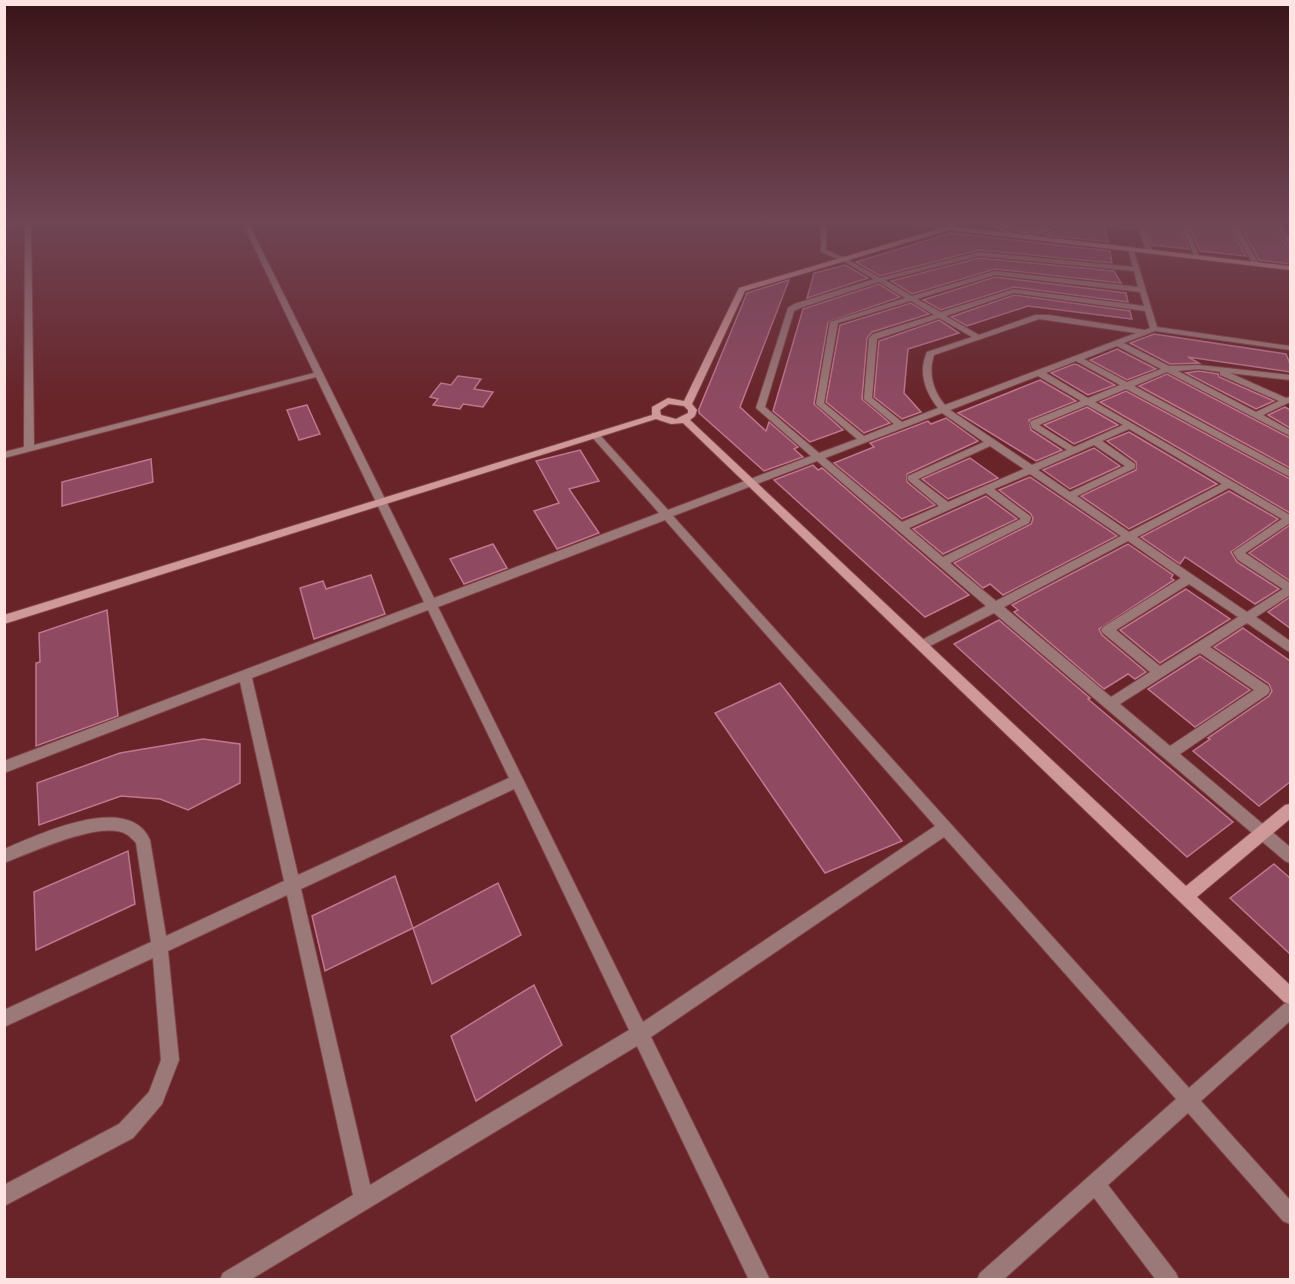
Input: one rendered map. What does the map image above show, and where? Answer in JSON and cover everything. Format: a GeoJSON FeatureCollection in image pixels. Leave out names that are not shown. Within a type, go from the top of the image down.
{"type":"FeatureCollection","features":[{"type":"Feature","properties":{"kind":"street"},"geometry":{"type":"LineString","coordinates":[[28,282],[29,448]]}},
{"type":"Feature","properties":{"kind":"street"},"geometry":{"type":"LineString","coordinates":[[274,282],[760,1280]]}},
{"type":"Feature","properties":{"kind":"street"},"geometry":{"type":"LineString","coordinates":[[687,404],[739,292],[772,282]]}},
{"type":"Feature","properties":{"kind":"street"},"geometry":{"type":"LineString","coordinates":[[873,282],[796,306],[791,310],[760,408],[1290,856]]}},
{"type":"Feature","properties":{"kind":"street"},"geometry":{"type":"LineString","coordinates":[[882,282],[976,336]]}},
{"type":"Feature","properties":{"kind":"street"},"geometry":{"type":"LineString","coordinates":[[864,440],[820,404],[834,323],[909,297],[963,282]]}},
{"type":"Feature","properties":{"kind":"street"},"geometry":{"type":"LineString","coordinates":[[1073,282],[1143,290]]}},
{"type":"Feature","properties":{"kind":"street"},"geometry":{"type":"LineString","coordinates":[[1141,282],[1148,309],[1150,331]]}},
{"type":"Feature","properties":{"kind":"street"},"geometry":{"type":"LineString","coordinates":[[902,426],[868,399],[873,338],[938,314],[1014,291],[1148,309]]}},
{"type":"Feature","properties":{"kind":"street"},"geometry":{"type":"LineString","coordinates":[[1290,348],[1044,316],[976,336],[936,351],[928,357],[927,379],[934,399],[944,410],[1290,647]]}},
{"type":"Feature","properties":{"kind":"street"},"geometry":{"type":"LineString","coordinates":[[4,767],[1150,331]]}},
{"type":"Feature","properties":{"kind":"street"},"geometry":{"type":"LineString","coordinates":[[1118,343],[1290,433]]}},
{"type":"Feature","properties":{"kind":"street"},"geometry":{"type":"LineString","coordinates":[[1078,358],[1290,474]]}},
{"type":"Feature","properties":{"kind":"street"},"geometry":{"type":"LineString","coordinates":[[1211,368],[1288,400]]}},
{"type":"Feature","properties":{"kind":"street"},"geometry":{"type":"LineString","coordinates":[[1074,450],[1033,425],[1168,369],[1211,368],[1290,377]]}},
{"type":"Feature","properties":{"kind":"street"},"geometry":{"type":"LineString","coordinates":[[1039,373],[1290,519],[1238,552],[1290,589],[1248,618],[1110,704]]}},
{"type":"Feature","properties":{"kind":"street"},"geometry":{"type":"LineString","coordinates":[[4,455],[319,374]]}},
{"type":"Feature","properties":{"kind":"street"},"geometry":{"type":"LineString","coordinates":[[4,620],[657,416],[667,421],[685,420],[693,410],[687,404],[675,400],[662,402],[655,409],[657,416]]}},
{"type":"Feature","properties":{"kind":"street"},"geometry":{"type":"LineString","coordinates":[[1256,415],[1288,400]]}},
{"type":"Feature","properties":{"kind":"street"},"geometry":{"type":"LineString","coordinates":[[685,420],[1290,996]]}},
{"type":"Feature","properties":{"kind":"street"},"geometry":{"type":"LineString","coordinates":[[901,527],[1129,426]]}},
{"type":"Feature","properties":{"kind":"street"},"geometry":{"type":"LineString","coordinates":[[595,435],[1290,1214]]}},
{"type":"Feature","properties":{"kind":"street"},"geometry":{"type":"LineString","coordinates":[[1070,496],[1132,466],[1095,441]]}},
{"type":"Feature","properties":{"kind":"street"},"geometry":{"type":"LineString","coordinates":[[947,507],[911,478],[991,442]]}},
{"type":"Feature","properties":{"kind":"street"},"geometry":{"type":"LineString","coordinates":[[922,645],[1229,484]]}},
{"type":"Feature","properties":{"kind":"street"},"geometry":{"type":"LineString","coordinates":[[942,562],[1025,521],[1026,518],[1022,514],[987,489]]}},
{"type":"Feature","properties":{"kind":"street"},"geometry":{"type":"LineString","coordinates":[[1160,673],[1107,630],[1190,578]]}},
{"type":"Feature","properties":{"kind":"street"},"geometry":{"type":"LineString","coordinates":[[1169,754],[1264,690],[1201,647]]}},
{"type":"Feature","properties":{"kind":"street"},"geometry":{"type":"LineString","coordinates":[[246,675],[364,1199]]}},
{"type":"Feature","properties":{"kind":"street"},"geometry":{"type":"LineString","coordinates":[[4,1019],[518,781]]}},
{"type":"Feature","properties":{"kind":"street"},"geometry":{"type":"LineString","coordinates":[[1186,896],[1290,810]]}},
{"type":"Feature","properties":{"kind":"street"},"geometry":{"type":"LineString","coordinates":[[4,856],[68,831],[100,825],[128,827],[143,840],[160,947],[170,1060],[156,1098],[126,1131],[4,1196]]}},
{"type":"Feature","properties":{"kind":"street"},"geometry":{"type":"LineString","coordinates":[[230,1280],[640,1034],[945,828]]}},
{"type":"Feature","properties":{"kind":"street"},"geometry":{"type":"LineString","coordinates":[[987,1280],[1290,1010]]}},
{"type":"Feature","properties":{"kind":"street"},"geometry":{"type":"LineString","coordinates":[[1095,1184],[1170,1280]]}},
{"type":"Feature","properties":{"kind":"building"},"geometry":{"type":"Polygon","coordinates":[[[788,282],[740,407],[766,431],[769,422],[798,447],[794,449],[803,457],[764,471],[699,413],[747,293],[788,282]]]}},
{"type":"Feature","properties":{"kind":"building"},"geometry":{"type":"Polygon","coordinates":[[[812,282],[856,282],[807,298],[812,282]]]}},
{"type":"Feature","properties":{"kind":"building"},"geometry":{"type":"Polygon","coordinates":[[[892,282],[952,282],[912,294],[892,282]]]}},
{"type":"Feature","properties":{"kind":"building"},"geometry":{"type":"Polygon","coordinates":[[[980,282],[1035,282],[1126,293],[1128,302],[1014,287],[941,310],[923,300],[980,282]]]}},
{"type":"Feature","properties":{"kind":"building"},"geometry":{"type":"Polygon","coordinates":[[[879,284],[900,297],[828,322],[814,404],[843,430],[810,442],[773,411],[803,309],[879,284]]]}},
{"type":"Feature","properties":{"kind":"building"},"geometry":{"type":"Polygon","coordinates":[[[1014,295],[1130,311],[1132,319],[1028,306],[967,326],[951,317],[1014,295]]]}},
{"type":"Feature","properties":{"kind":"building"},"geometry":{"type":"Polygon","coordinates":[[[911,303],[929,314],[872,332],[867,338],[862,399],[890,423],[864,433],[826,402],[840,325],[911,303]]]}},
{"type":"Feature","properties":{"kind":"building"},"geometry":{"type":"Polygon","coordinates":[[[939,320],[959,333],[908,349],[904,393],[921,412],[902,419],[874,397],[879,341],[939,320]]]}},
{"type":"Feature","properties":{"kind":"building"},"geometry":{"type":"Polygon","coordinates":[[[1154,334],[1286,354],[1290,372],[1188,357],[1199,363],[1170,364],[1130,343],[1154,334]]]}},
{"type":"Feature","properties":{"kind":"building"},"geometry":{"type":"Polygon","coordinates":[[[1117,349],[1156,369],[1127,380],[1090,360],[1117,349]]]}},
{"type":"Feature","properties":{"kind":"building"},"geometry":{"type":"Polygon","coordinates":[[[1074,364],[1115,385],[1088,395],[1051,373],[1074,364]]]}},
{"type":"Feature","properties":{"kind":"building"},"geometry":{"type":"Polygon","coordinates":[[[1199,371],[1218,374],[1219,377],[1274,401],[1256,409],[1186,373],[1199,371]]]}},
{"type":"Feature","properties":{"kind":"building"},"geometry":{"type":"Polygon","coordinates":[[[1167,374],[1290,438],[1290,468],[1139,386],[1167,374]]]}},
{"type":"Feature","properties":{"kind":"building"},"geometry":{"type":"Polygon","coordinates":[[[458,376],[481,379],[474,389],[493,392],[483,407],[463,404],[460,409],[433,405],[438,399],[430,397],[441,383],[451,385],[458,376]]]}},
{"type":"Feature","properties":{"kind":"building"},"geometry":{"type":"Polygon","coordinates":[[[1040,380],[1076,401],[1029,420],[1031,430],[1062,450],[1036,461],[958,413],[1040,380]]]}},
{"type":"Feature","properties":{"kind":"building"},"geometry":{"type":"Polygon","coordinates":[[[1126,391],[1290,479],[1290,513],[1100,402],[1126,391]]]}},
{"type":"Feature","properties":{"kind":"building"},"geometry":{"type":"Polygon","coordinates":[[[307,405],[320,434],[299,440],[287,410],[307,405]]]}},
{"type":"Feature","properties":{"kind":"building"},"geometry":{"type":"Polygon","coordinates":[[[1087,407],[1118,425],[1074,444],[1044,425],[1087,407]]]}},
{"type":"Feature","properties":{"kind":"building"},"geometry":{"type":"Polygon","coordinates":[[[1285,407],[1290,410],[1290,428],[1268,415],[1285,407]]]}},
{"type":"Feature","properties":{"kind":"building"},"geometry":{"type":"Polygon","coordinates":[[[946,418],[978,441],[907,474],[907,482],[935,505],[902,519],[834,463],[874,447],[870,443],[928,421],[931,424],[946,418]]]}},
{"type":"Feature","properties":{"kind":"building"},"geometry":{"type":"Polygon","coordinates":[[[1129,432],[1217,484],[1129,529],[1081,496],[1136,470],[1136,462],[1107,441],[1129,432]]]}},
{"type":"Feature","properties":{"kind":"building"},"geometry":{"type":"Polygon","coordinates":[[[1094,448],[1120,466],[1070,489],[1043,470],[1094,448]]]}},
{"type":"Feature","properties":{"kind":"building"},"geometry":{"type":"Polygon","coordinates":[[[580,450],[599,481],[569,489],[599,533],[557,549],[534,511],[559,503],[536,461],[580,450]]]}},
{"type":"Feature","properties":{"kind":"building"},"geometry":{"type":"Polygon","coordinates":[[[970,458],[998,478],[948,499],[922,479],[970,458]]]}},
{"type":"Feature","properties":{"kind":"building"},"geometry":{"type":"Polygon","coordinates":[[[151,459],[153,482],[62,506],[62,482],[151,459]]]}},
{"type":"Feature","properties":{"kind":"building"},"geometry":{"type":"Polygon","coordinates":[[[813,465],[818,470],[822,468],[969,595],[925,617],[774,480],[813,465]]]}},
{"type":"Feature","properties":{"kind":"building"},"geometry":{"type":"Polygon","coordinates":[[[1030,477],[1117,536],[1003,595],[990,584],[983,588],[954,563],[1031,524],[1033,519],[1031,514],[999,490],[1030,477]]]}},
{"type":"Feature","properties":{"kind":"building"},"geometry":{"type":"Polygon","coordinates":[[[1229,491],[1278,519],[1231,552],[1237,562],[1279,589],[1255,604],[1185,557],[1180,564],[1141,537],[1229,491]]]}},
{"type":"Feature","properties":{"kind":"building"},"geometry":{"type":"Polygon","coordinates":[[[986,496],[1017,519],[943,554],[913,529],[986,496]]]}},
{"type":"Feature","properties":{"kind":"building"},"geometry":{"type":"Polygon","coordinates":[[[1290,525],[1290,581],[1249,553],[1290,525]]]}},
{"type":"Feature","properties":{"kind":"building"},"geometry":{"type":"Polygon","coordinates":[[[493,544],[507,568],[464,584],[450,559],[493,544]]]}},
{"type":"Feature","properties":{"kind":"building"},"geometry":{"type":"Polygon","coordinates":[[[1128,544],[1173,575],[1171,578],[1174,580],[1099,629],[1102,635],[1146,672],[1135,679],[1128,674],[1104,689],[1014,612],[1018,610],[1012,605],[1128,544]]]}},
{"type":"Feature","properties":{"kind":"building"},"geometry":{"type":"Polygon","coordinates":[[[371,575],[385,614],[314,639],[300,588],[323,581],[326,589],[371,575]]]}},
{"type":"Feature","properties":{"kind":"building"},"geometry":{"type":"Polygon","coordinates":[[[1186,589],[1230,619],[1160,663],[1120,630],[1186,589]]]}},
{"type":"Feature","properties":{"kind":"building"},"geometry":{"type":"Polygon","coordinates":[[[1290,597],[1290,628],[1268,612],[1290,597]]]}},
{"type":"Feature","properties":{"kind":"building"},"geometry":{"type":"Polygon","coordinates":[[[107,610],[118,716],[36,746],[36,663],[40,662],[39,633],[107,610]]]}},
{"type":"Feature","properties":{"kind":"building"},"geometry":{"type":"Polygon","coordinates":[[[999,620],[1233,822],[1187,857],[954,644],[999,620]]]}},
{"type":"Feature","properties":{"kind":"building"},"geometry":{"type":"Polygon","coordinates":[[[1243,628],[1290,661],[1290,782],[1259,806],[1193,751],[1269,696],[1272,691],[1269,684],[1214,647],[1243,628]]]}},
{"type":"Feature","properties":{"kind":"building"},"geometry":{"type":"Polygon","coordinates":[[[1200,656],[1250,690],[1195,727],[1148,689],[1200,656]]]}},
{"type":"Feature","properties":{"kind":"building"},"geometry":{"type":"Polygon","coordinates":[[[780,683],[902,841],[825,873],[715,713],[780,683]]]}},
{"type":"Feature","properties":{"kind":"building"},"geometry":{"type":"Polygon","coordinates":[[[203,739],[240,744],[240,783],[188,810],[160,799],[121,796],[39,825],[37,783],[120,753],[203,739]]]}},
{"type":"Feature","properties":{"kind":"building"},"geometry":{"type":"Polygon","coordinates":[[[128,851],[135,904],[36,950],[34,892],[128,851]]]}},
{"type":"Feature","properties":{"kind":"building"},"geometry":{"type":"Polygon","coordinates":[[[1274,864],[1290,878],[1290,954],[1230,898],[1274,864]]]}},
{"type":"Feature","properties":{"kind":"building"},"geometry":{"type":"Polygon","coordinates":[[[395,876],[413,928],[325,971],[312,916],[395,876]]]}},
{"type":"Feature","properties":{"kind":"building"},"geometry":{"type":"Polygon","coordinates":[[[498,883],[521,935],[432,984],[413,928],[498,883]]]}},
{"type":"Feature","properties":{"kind":"building"},"geometry":{"type":"Polygon","coordinates":[[[534,985],[562,1045],[476,1101],[451,1036],[534,985]]]}}]}
